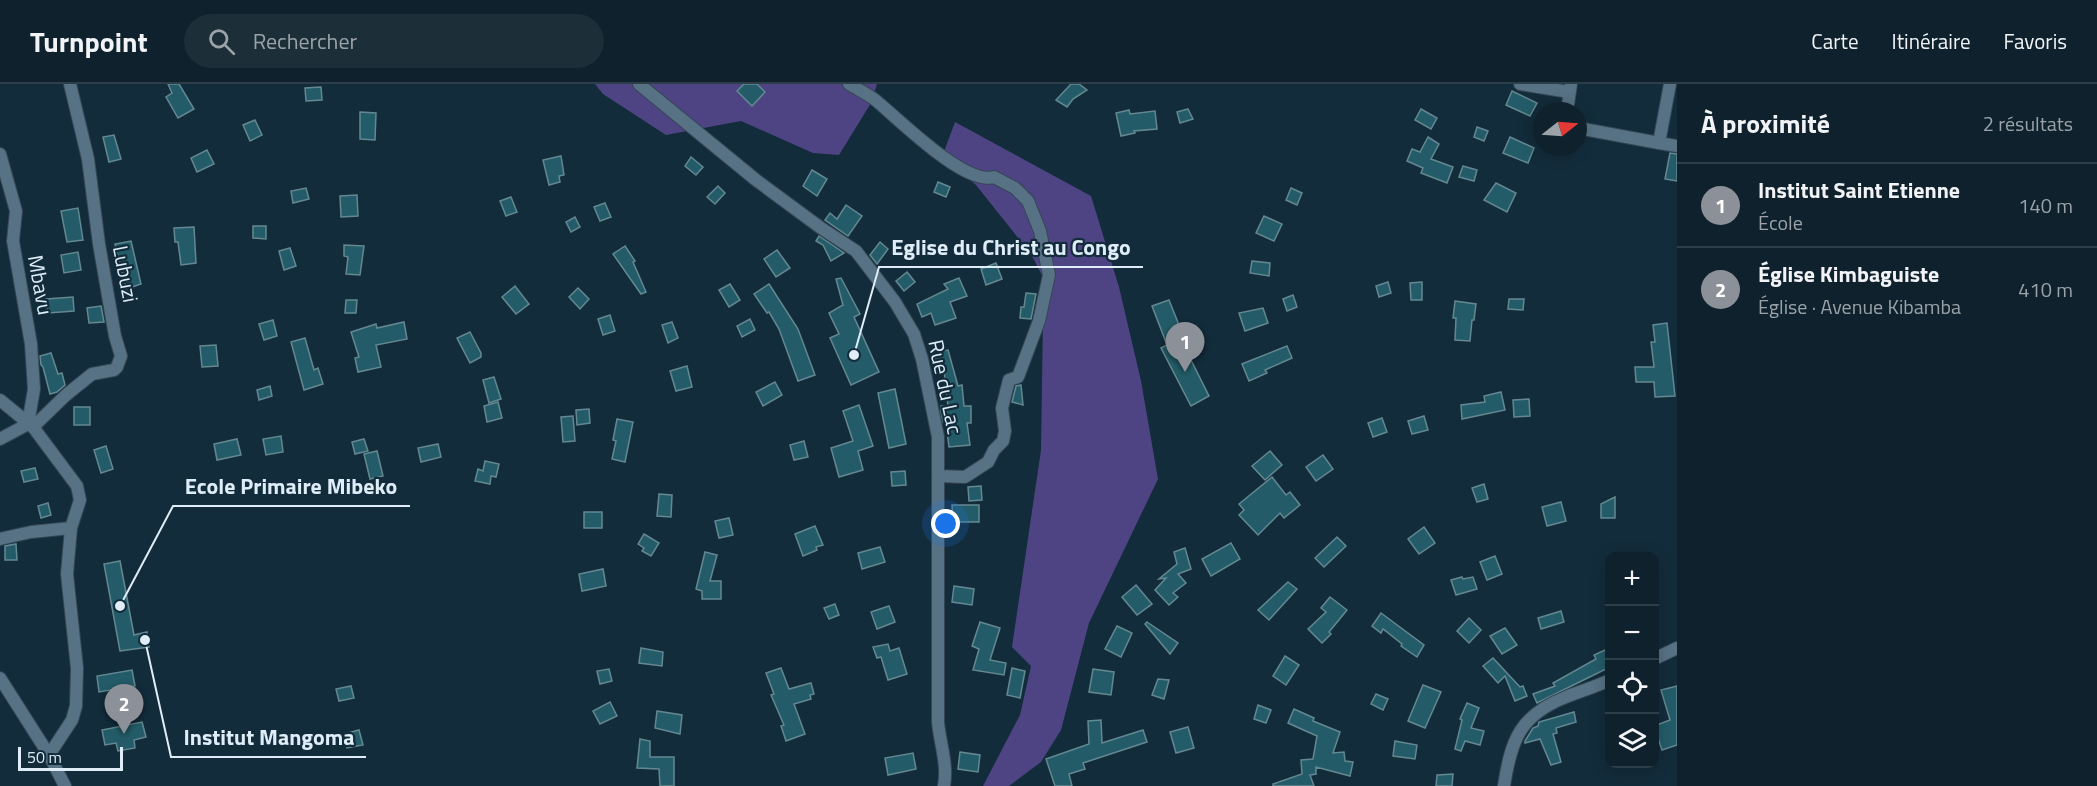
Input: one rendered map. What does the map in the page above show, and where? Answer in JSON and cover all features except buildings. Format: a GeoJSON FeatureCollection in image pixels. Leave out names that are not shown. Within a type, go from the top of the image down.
{"type":"FeatureCollection","features":[{"type":"Feature","properties":{"kind":"street","name":"Lubuzi"},"geometry":{"type":"LineString","coordinates":[[31,426],[92,374],[114,370],[121,356],[115,336],[99,244],[88,159],[70,84]]}},
{"type":"Feature","properties":{"kind":"street","name":"Rue du Lac"},"geometry":{"type":"LineString","coordinates":[[639,84],[756,180],[856,251],[896,302],[906,319],[922,359],[938,437],[938,722],[944,749],[946,773],[944,786]]}},
{"type":"Feature","properties":{"kind":"street"},"geometry":{"type":"LineString","coordinates":[[849,84],[873,98],[942,157],[970,172],[988,178],[994,177],[1016,188],[1028,201],[1040,231],[1049,275],[1039,321],[1018,377],[1009,380],[1002,408],[1005,431],[1003,441],[994,450],[988,462],[965,477],[939,477]]}},
{"type":"Feature","properties":{"kind":"street"},"geometry":{"type":"LineString","coordinates":[[1520,84],[1570,88]]}},
{"type":"Feature","properties":{"kind":"street"},"geometry":{"type":"LineString","coordinates":[[1659,143],[1670,84]]}},
{"type":"Feature","properties":{"kind":"street"},"geometry":{"type":"LineString","coordinates":[[1587,130],[1677,146]]}},
{"type":"Feature","properties":{"kind":"street","name":"Mbavu"},"geometry":{"type":"LineString","coordinates":[[0,154],[16,211],[13,241],[33,360],[34,389],[31,426]]}},
{"type":"Feature","properties":{"kind":"street"},"geometry":{"type":"LineString","coordinates":[[0,234],[13,241]]}},
{"type":"Feature","properties":{"kind":"street"},"geometry":{"type":"LineString","coordinates":[[0,400],[31,426],[77,486],[80,500],[71,528],[67,588],[77,668],[76,706],[72,720],[49,755]]}},
{"type":"Feature","properties":{"kind":"street"},"geometry":{"type":"LineString","coordinates":[[0,439],[31,426]]}},
{"type":"Feature","properties":{"kind":"street"},"geometry":{"type":"LineString","coordinates":[[0,539],[31,532],[71,528]]}},
{"type":"Feature","properties":{"kind":"street"},"geometry":{"type":"LineString","coordinates":[[1659,657],[1677,648]]}},
{"type":"Feature","properties":{"kind":"street"},"geometry":{"type":"LineString","coordinates":[[0,678],[49,755],[64,786]]}},
{"type":"Feature","properties":{"kind":"street"},"geometry":{"type":"LineString","coordinates":[[1504,786],[1516,736],[1529,718],[1566,697],[1605,682]]}},
{"type":"Feature","properties":{"kind":"shaded area"},"geometry":{"type":"Polygon","coordinates":[[[595,84],[877,84],[871,103],[839,155],[813,153],[741,121],[666,135],[603,94],[595,84]]]}},
{"type":"Feature","properties":{"kind":"shaded area"},"geometry":{"type":"Polygon","coordinates":[[[955,122],[1091,196],[1119,287],[1141,381],[1158,479],[1089,623],[1061,730],[1041,762],[1009,786],[983,786],[1020,715],[1031,666],[1012,647],[1041,450],[1043,317],[1049,289],[1031,254],[976,185],[942,157],[955,122]]]}},
{"type":"Feature","properties":{"kind":"place","name":"Eglise du Christ au Congo"},"geometry":{"type":"Point","coordinates":[854,355]}},
{"type":"Feature","properties":{"kind":"place","name":"Institut Saint Etienne"},"geometry":{"type":"Point","coordinates":[1185,372]}},
{"type":"Feature","properties":{"kind":"place","name":"Ecole Primaire Mibeko"},"geometry":{"type":"Point","coordinates":[120,606]}},
{"type":"Feature","properties":{"kind":"place","name":"Institut Mangoma"},"geometry":{"type":"Point","coordinates":[145,640]}},
{"type":"Feature","properties":{"kind":"place","name":"Église Kimbaguiste"},"geometry":{"type":"Point","coordinates":[124,734]}}]}
